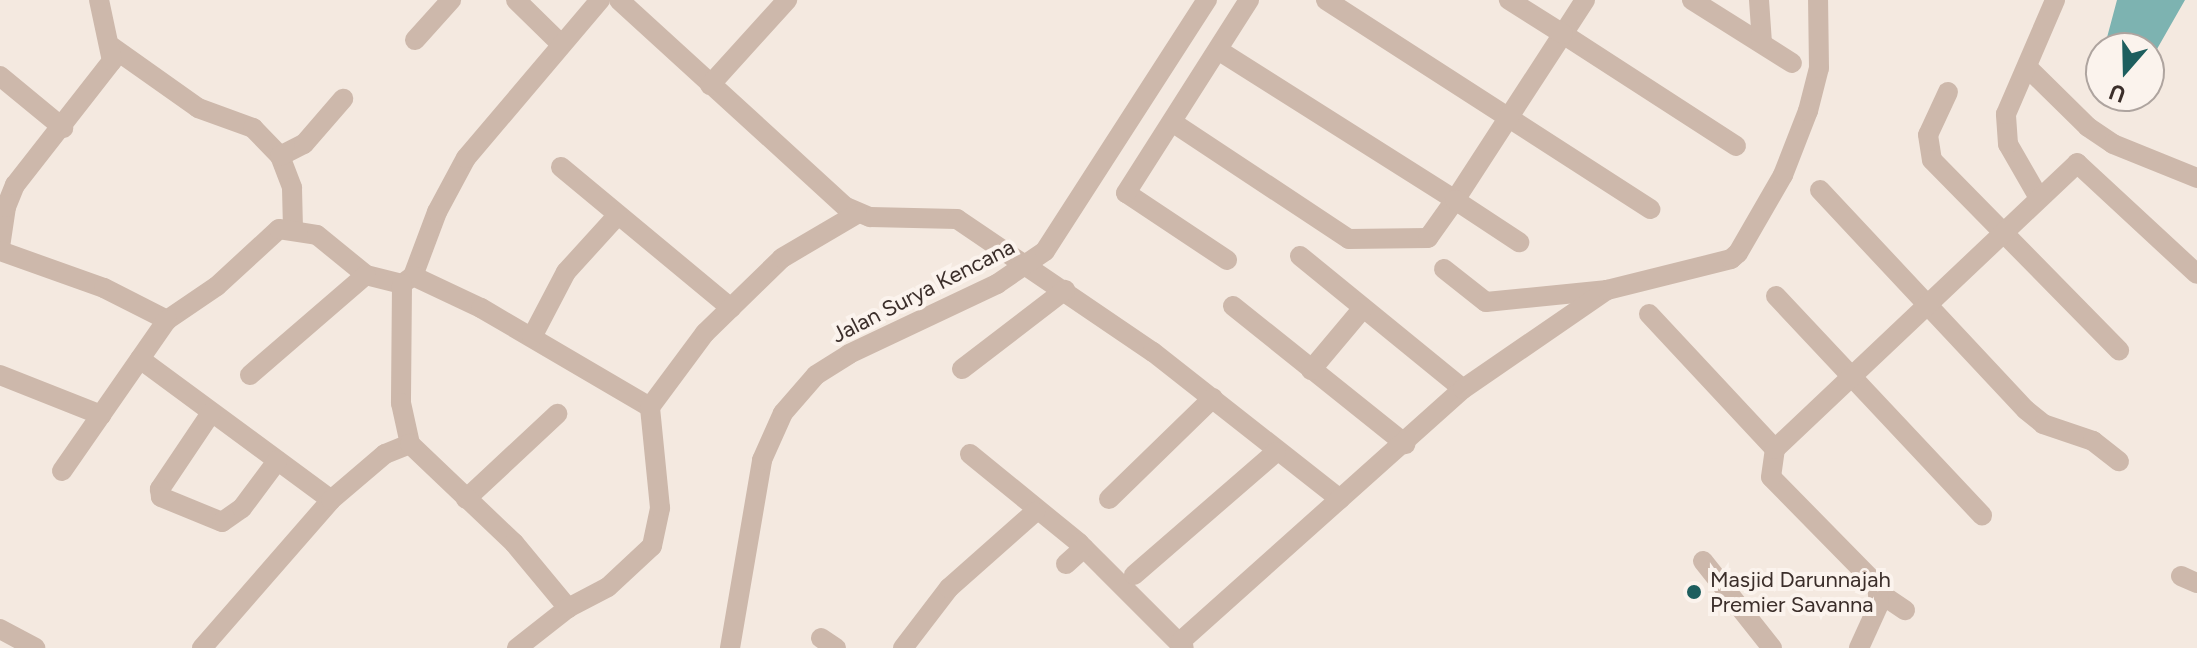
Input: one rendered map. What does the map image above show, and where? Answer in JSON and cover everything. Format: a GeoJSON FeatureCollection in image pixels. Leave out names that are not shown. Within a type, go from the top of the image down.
{"type":"FeatureCollection","features":[{"type":"Feature","properties":{"kind":"street"},"geometry":{"type":"LineString","coordinates":[[99,0],[112,47],[112,61],[63,128],[15,185],[6,207],[0,249],[104,288],[167,320]]}},
{"type":"Feature","properties":{"kind":"street"},"geometry":{"type":"LineString","coordinates":[[415,40],[451,0]]}},
{"type":"Feature","properties":{"kind":"street"},"geometry":{"type":"LineString","coordinates":[[516,0],[561,44]]}},
{"type":"Feature","properties":{"kind":"street"},"geometry":{"type":"LineString","coordinates":[[568,608],[514,543],[410,444],[401,403],[407,280],[437,212],[466,158],[600,0]]}},
{"type":"Feature","properties":{"kind":"street"},"geometry":{"type":"LineString","coordinates":[[619,0],[857,214]]}},
{"type":"Feature","properties":{"kind":"street"},"geometry":{"type":"LineString","coordinates":[[710,85],[787,0]]}},
{"type":"Feature","properties":{"kind":"street","name":"Jalan Surya Kencana"},"geometry":{"type":"LineString","coordinates":[[730,648],[762,460],[783,413],[816,375],[849,354],[1027,266],[1067,220],[1207,0]]}},
{"type":"Feature","properties":{"kind":"street"},"geometry":{"type":"LineString","coordinates":[[1227,260],[1126,193],[1249,0]]}},
{"type":"Feature","properties":{"kind":"street"},"geometry":{"type":"LineString","coordinates":[[1326,0],[1650,209]]}},
{"type":"Feature","properties":{"kind":"street"},"geometry":{"type":"LineString","coordinates":[[1509,0],[1736,146]]}},
{"type":"Feature","properties":{"kind":"street"},"geometry":{"type":"LineString","coordinates":[[1172,122],[1360,242],[1428,238],[1585,0]]}},
{"type":"Feature","properties":{"kind":"street"},"geometry":{"type":"LineString","coordinates":[[1692,0],[1792,63]]}},
{"type":"Feature","properties":{"kind":"street"},"geometry":{"type":"LineString","coordinates":[[1759,0],[1762,43]]}},
{"type":"Feature","properties":{"kind":"street"},"geometry":{"type":"LineString","coordinates":[[1444,269],[1486,302],[1607,290],[1731,259],[1749,241],[1795,150],[1819,68],[1818,0]]}},
{"type":"Feature","properties":{"kind":"street"},"geometry":{"type":"LineString","coordinates":[[2039,198],[2008,144],[2006,114],[2055,0]]}},
{"type":"Feature","properties":{"kind":"street"},"geometry":{"type":"LineString","coordinates":[[112,47],[198,108],[253,128],[280,156],[292,188],[293,228]]}},
{"type":"Feature","properties":{"kind":"street"},"geometry":{"type":"LineString","coordinates":[[1218,50],[1519,242]]}},
{"type":"Feature","properties":{"kind":"street"},"geometry":{"type":"LineString","coordinates":[[2028,68],[2088,127],[2113,144],[2197,178]]}},
{"type":"Feature","properties":{"kind":"street"},"geometry":{"type":"LineString","coordinates":[[0,76],[63,128]]}},
{"type":"Feature","properties":{"kind":"street"},"geometry":{"type":"LineString","coordinates":[[1948,92],[1926,147],[1944,175],[2119,350]]}},
{"type":"Feature","properties":{"kind":"street"},"geometry":{"type":"LineString","coordinates":[[280,156],[304,144],[343,99]]}},
{"type":"Feature","properties":{"kind":"street"},"geometry":{"type":"LineString","coordinates":[[1905,610],[1881,594],[1771,477],[1775,449],[2077,163],[2197,274]]}},
{"type":"Feature","properties":{"kind":"street"},"geometry":{"type":"LineString","coordinates":[[561,167],[731,308]]}},
{"type":"Feature","properties":{"kind":"street"},"geometry":{"type":"LineString","coordinates":[[1820,190],[2026,410],[2043,424],[2093,441],[2119,461]]}},
{"type":"Feature","properties":{"kind":"street"},"geometry":{"type":"LineString","coordinates":[[517,648],[568,608],[608,587],[642,560],[659,529],[650,407],[705,333],[782,258],[857,214],[957,219],[1065,290],[1213,398],[1276,452],[1340,499]]}},
{"type":"Feature","properties":{"kind":"street"},"geometry":{"type":"LineString","coordinates":[[532,337],[566,272],[617,216]]}},
{"type":"Feature","properties":{"kind":"street"},"geometry":{"type":"LineString","coordinates":[[62,471],[167,320],[217,286],[279,229],[293,228],[317,235],[366,275],[407,280],[532,337],[650,407]]}},
{"type":"Feature","properties":{"kind":"street"},"geometry":{"type":"LineString","coordinates":[[1300,256],[1463,389]]}},
{"type":"Feature","properties":{"kind":"street"},"geometry":{"type":"LineString","coordinates":[[250,375],[366,275]]}},
{"type":"Feature","properties":{"kind":"street"},"geometry":{"type":"LineString","coordinates":[[962,369],[1065,290]]}},
{"type":"Feature","properties":{"kind":"street"},"geometry":{"type":"LineString","coordinates":[[970,454],[1035,512],[1084,548],[1182,644],[1463,389],[1607,290]]}},
{"type":"Feature","properties":{"kind":"street"},"geometry":{"type":"LineString","coordinates":[[1776,296],[1849,379],[1982,515]]}},
{"type":"Feature","properties":{"kind":"street"},"geometry":{"type":"LineString","coordinates":[[1233,306],[1405,444]]}},
{"type":"Feature","properties":{"kind":"street"},"geometry":{"type":"LineString","coordinates":[[1311,370],[1363,308]]}},
{"type":"Feature","properties":{"kind":"street"},"geometry":{"type":"LineString","coordinates":[[1649,314],[1775,449]]}},
{"type":"Feature","properties":{"kind":"street"},"geometry":{"type":"LineString","coordinates":[[140,359],[331,500]]}},
{"type":"Feature","properties":{"kind":"street"},"geometry":{"type":"LineString","coordinates":[[0,375],[101,415]]}},
{"type":"Feature","properties":{"kind":"street"},"geometry":{"type":"LineString","coordinates":[[1109,499],[1213,398]]}},
{"type":"Feature","properties":{"kind":"street"},"geometry":{"type":"LineString","coordinates":[[211,413],[160,489],[161,497],[222,522],[242,508],[277,461]]}},
{"type":"Feature","properties":{"kind":"street"},"geometry":{"type":"LineString","coordinates":[[466,499],[557,414]]}},
{"type":"Feature","properties":{"kind":"street"},"geometry":{"type":"LineString","coordinates":[[202,648],[331,500],[385,454],[410,444]]}},
{"type":"Feature","properties":{"kind":"street"},"geometry":{"type":"LineString","coordinates":[[1134,575],[1276,452]]}},
{"type":"Feature","properties":{"kind":"street"},"geometry":{"type":"LineString","coordinates":[[903,648],[949,588],[1035,512]]}},
{"type":"Feature","properties":{"kind":"street"},"geometry":{"type":"LineString","coordinates":[[1066,564],[1084,548]]}},
{"type":"Feature","properties":{"kind":"street"},"geometry":{"type":"LineString","coordinates":[[1703,561],[1772,648]]}},
{"type":"Feature","properties":{"kind":"street"},"geometry":{"type":"LineString","coordinates":[[1859,648],[1881,594]]}},
{"type":"Feature","properties":{"kind":"street"},"geometry":{"type":"LineString","coordinates":[[0,629],[28,646]]}},
{"type":"Feature","properties":{"kind":"water"},"geometry":{"type":"Polygon","coordinates":[[[2117,0],[2185,0],[2165,35],[2165,32],[2108,32],[2117,0]]]}},
{"type":"Feature","properties":{"kind":"place","name":"Masjid Darunnajah Premier Savanna"},"geometry":{"type":"Point","coordinates":[1694,592]}}]}
